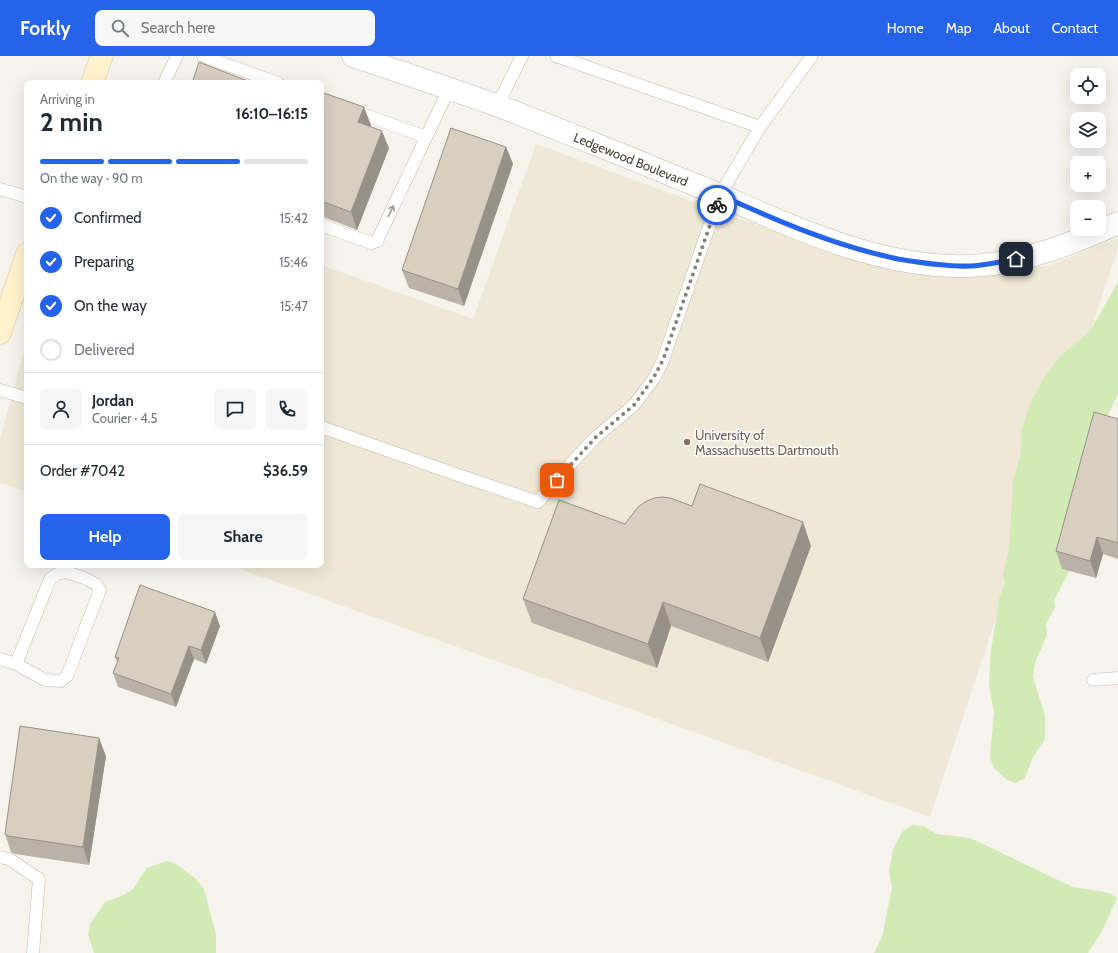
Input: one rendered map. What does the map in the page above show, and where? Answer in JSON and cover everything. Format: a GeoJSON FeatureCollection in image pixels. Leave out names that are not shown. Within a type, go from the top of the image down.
{"type":"FeatureCollection","features":[{"type":"Feature","properties":{"kind":"main road"},"geometry":{"type":"LineString","coordinates":[[93,80],[102,56]]}},
{"type":"Feature","properties":{"kind":"main road"},"geometry":{"type":"LineString","coordinates":[[0,333],[24,263]]}},
{"type":"Feature","properties":{"kind":"street","name":"Ledgewood Boulevard"},"geometry":{"type":"LineString","coordinates":[[353,56],[497,106],[720,195],[796,229],[835,243],[880,255],[925,264],[970,266],[1001,262],[1031,256],[1061,247],[1095,234],[1118,223]]}},
{"type":"Feature","properties":{"kind":"lane"},"geometry":{"type":"LineString","coordinates":[[165,80],[177,56]]}},
{"type":"Feature","properties":{"kind":"lane"},"geometry":{"type":"LineString","coordinates":[[203,56],[270,80]]}},
{"type":"Feature","properties":{"kind":"lane"},"geometry":{"type":"LineString","coordinates":[[497,106],[522,56]]}},
{"type":"Feature","properties":{"kind":"lane"},"geometry":{"type":"LineString","coordinates":[[556,56],[760,127]]}},
{"type":"Feature","properties":{"kind":"lane"},"geometry":{"type":"LineString","coordinates":[[324,427],[538,502],[591,442],[634,405],[654,377],[663,360],[720,195],[760,127],[812,56]]}},
{"type":"Feature","properties":{"kind":"lane"},"geometry":{"type":"LineString","coordinates":[[324,226],[371,244],[377,241],[449,89]]}},
{"type":"Feature","properties":{"kind":"lane"},"geometry":{"type":"LineString","coordinates":[[324,100],[426,136]]}},
{"type":"Feature","properties":{"kind":"lane"},"geometry":{"type":"LineString","coordinates":[[0,189],[24,196]]}},
{"type":"Feature","properties":{"kind":"lane"},"geometry":{"type":"LineString","coordinates":[[0,390],[24,397]]}},
{"type":"Feature","properties":{"kind":"lane"},"geometry":{"type":"LineString","coordinates":[[0,659],[16,664],[45,680],[61,681],[67,676],[100,590],[96,584],[66,572],[57,574],[50,579],[16,664]]}},
{"type":"Feature","properties":{"kind":"lane"},"geometry":{"type":"LineString","coordinates":[[1092,680],[1118,678]]}},
{"type":"Feature","properties":{"kind":"lane"},"geometry":{"type":"LineString","coordinates":[[0,857],[9,859],[40,879],[33,953]]}},
{"type":"Feature","properties":{"kind":"shaded area","name":"University of Massachusetts Dartmouth"},"geometry":{"type":"Polygon","coordinates":[[[536,144],[834,253],[908,274],[983,277],[1054,264],[1118,238],[1118,248],[930,817],[237,568],[324,568],[324,266],[473,319],[536,144]]]}},
{"type":"Feature","properties":{"kind":"shaded area"},"geometry":{"type":"Polygon","coordinates":[[[24,352],[24,491],[0,483],[0,439],[24,352]]]}},
{"type":"Feature","properties":{"kind":"green space"},"geometry":{"type":"Polygon","coordinates":[[[1118,282],[1118,394],[1103,425],[1082,547],[1054,600],[1055,607],[1046,624],[1047,635],[1035,663],[1033,677],[1045,716],[1045,739],[1033,757],[1025,778],[1015,783],[1006,779],[994,768],[990,758],[994,712],[989,685],[990,658],[999,599],[1005,583],[1003,574],[1009,550],[1013,481],[1021,453],[1022,429],[1030,403],[1044,378],[1058,358],[1090,331],[1118,282]]]}},
{"type":"Feature","properties":{"kind":"green space"},"geometry":{"type":"Polygon","coordinates":[[[912,825],[923,826],[937,834],[970,838],[1073,887],[1110,893],[1117,898],[1101,933],[1088,953],[874,953],[882,937],[892,888],[889,871],[893,849],[902,832],[912,825]]]}},
{"type":"Feature","properties":{"kind":"green space"},"geometry":{"type":"Polygon","coordinates":[[[167,861],[176,864],[195,878],[204,889],[216,934],[216,953],[94,953],[88,934],[90,924],[105,902],[124,895],[133,889],[147,868],[167,861]]]}},
{"type":"Feature","properties":{"kind":"building"},"geometry":{"type":"Polygon","coordinates":[[[199,62],[245,80],[193,80],[199,62]]]}},
{"type":"Feature","properties":{"kind":"building"},"geometry":{"type":"Polygon","coordinates":[[[324,93],[364,107],[358,122],[382,131],[351,212],[324,202],[324,93]]]}},
{"type":"Feature","properties":{"kind":"building"},"geometry":{"type":"Polygon","coordinates":[[[451,128],[506,147],[458,289],[402,270],[451,128]]]}},
{"type":"Feature","properties":{"kind":"building"},"geometry":{"type":"Polygon","coordinates":[[[1094,412],[1118,419],[1118,543],[1097,537],[1090,561],[1056,551],[1094,412]]]}},
{"type":"Feature","properties":{"kind":"building"},"geometry":{"type":"Polygon","coordinates":[[[700,484],[803,522],[760,638],[663,602],[648,644],[523,599],[559,500],[625,524],[638,507],[654,498],[670,498],[692,506],[700,484]]]}},
{"type":"Feature","properties":{"kind":"building"},"geometry":{"type":"Polygon","coordinates":[[[140,585],[215,612],[201,650],[189,646],[171,694],[113,673],[119,658],[115,657],[140,585]]]}},
{"type":"Feature","properties":{"kind":"building"},"geometry":{"type":"Polygon","coordinates":[[[20,726],[99,738],[83,847],[8,836],[5,834],[20,726]]]}},
{"type":"Feature","properties":{"kind":"way so far"},"geometry":{"type":"LineString","coordinates":[[557,480],[596,437],[634,405],[654,377],[663,360],[717,205]]}},
{"type":"Feature","properties":{"kind":"place","name":"University of Massachusetts Dartmouth"},"geometry":{"type":"Point","coordinates":[687,442]}},
{"type":"Feature","properties":{"kind":"route"},"geometry":{"type":"LineString","coordinates":[[717,205],[720,195],[796,229],[835,243],[880,255],[925,264],[970,266],[1016,259]]}}]}
